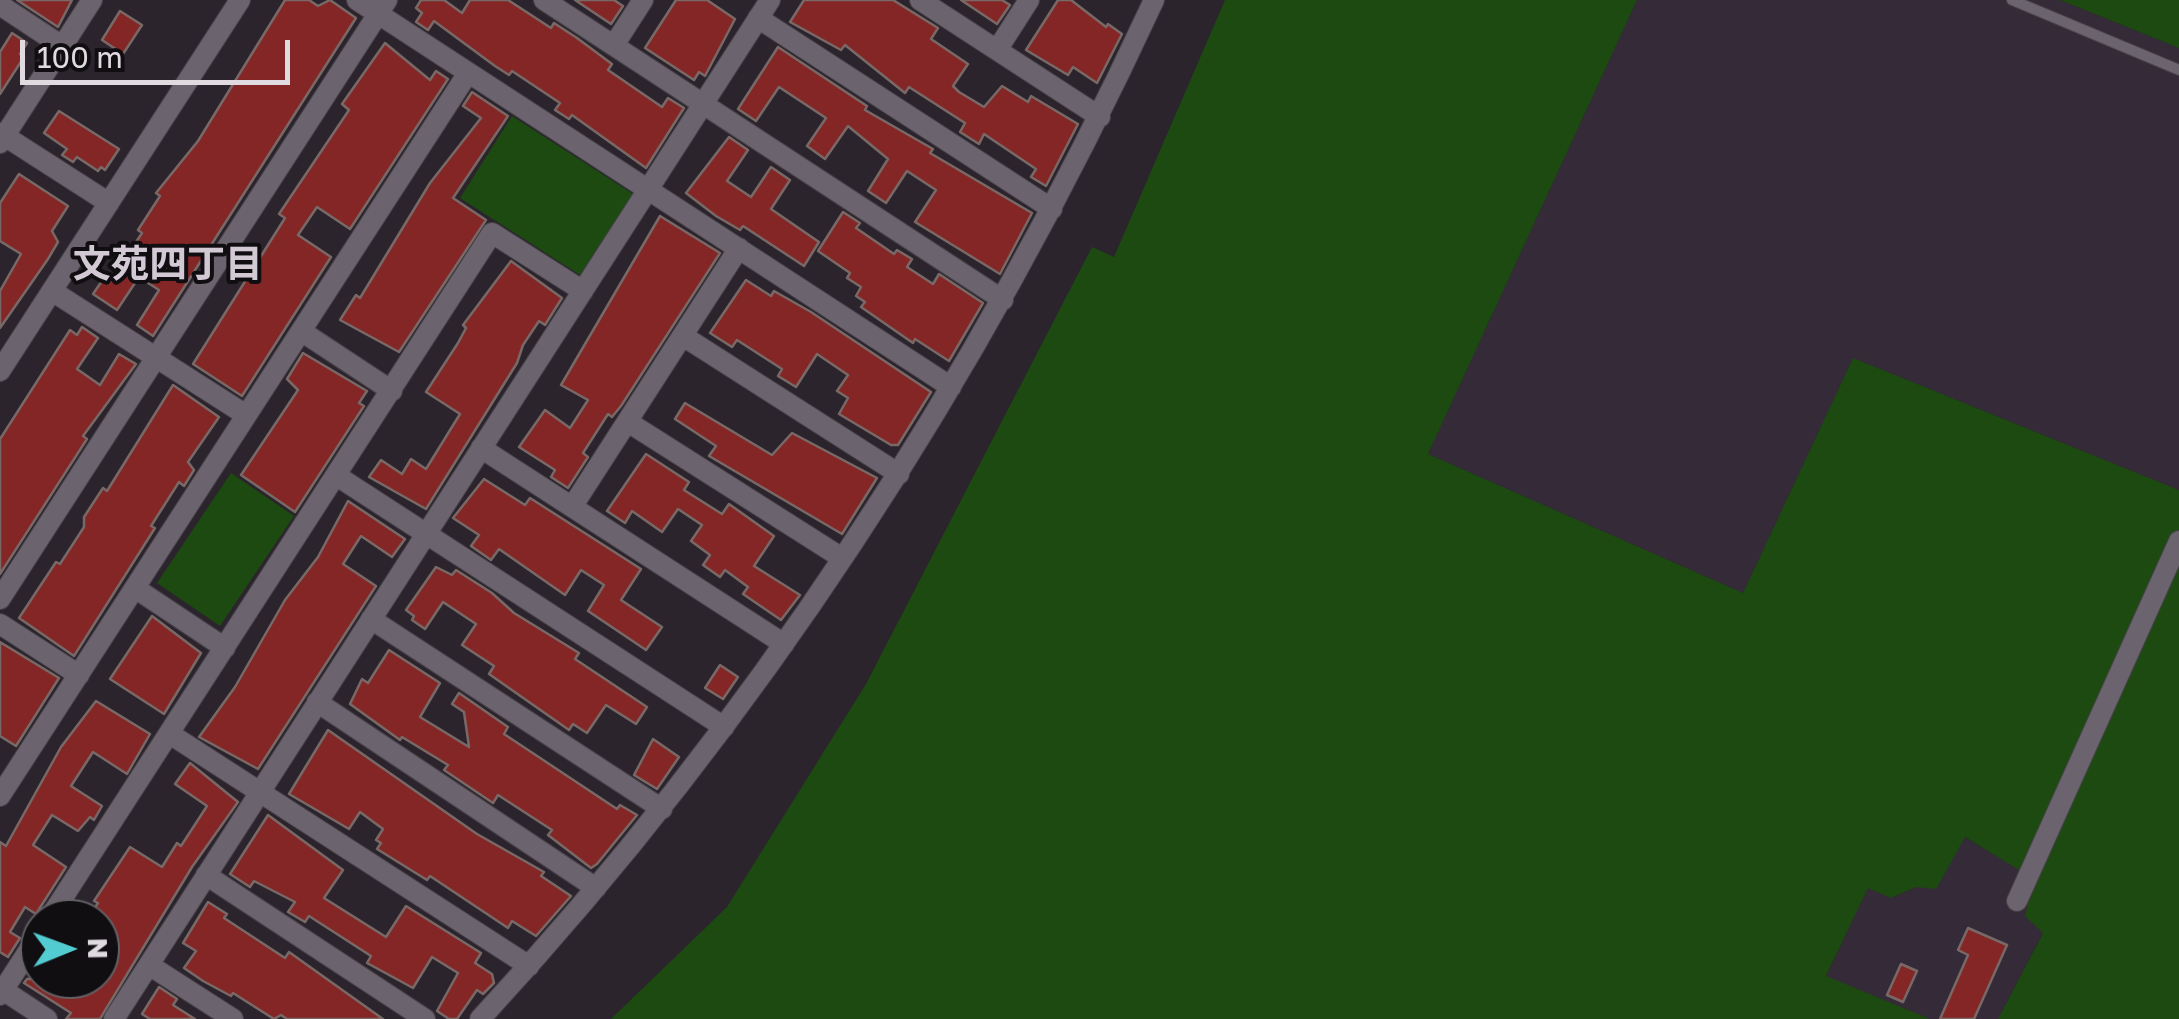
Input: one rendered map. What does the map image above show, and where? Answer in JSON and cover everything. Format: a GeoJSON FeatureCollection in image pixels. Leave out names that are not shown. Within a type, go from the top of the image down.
{"type":"FeatureCollection","features":[{"type":"Feature","properties":{"kind":"street"},"geometry":{"type":"LineString","coordinates":[[92,0],[2,137],[109,203]]}},
{"type":"Feature","properties":{"kind":"street"},"geometry":{"type":"LineString","coordinates":[[0,371],[240,0]]}},
{"type":"Feature","properties":{"kind":"street"},"geometry":{"type":"LineString","coordinates":[[356,0],[383,7],[468,73],[951,387]]}},
{"type":"Feature","properties":{"kind":"street"},"geometry":{"type":"LineString","coordinates":[[544,0],[1004,300]]}},
{"type":"Feature","properties":{"kind":"street"},"geometry":{"type":"LineString","coordinates":[[614,45],[643,0]]}},
{"type":"Feature","properties":{"kind":"street"},"geometry":{"type":"LineString","coordinates":[[920,0],[1100,117]]}},
{"type":"Feature","properties":{"kind":"street"},"geometry":{"type":"LineString","coordinates":[[997,50],[1029,0]]}},
{"type":"Feature","properties":{"kind":"street"},"geometry":{"type":"LineString","coordinates":[[480,1019],[662,810],[784,644],[899,474],[1004,300],[1100,117],[1154,0]]}},
{"type":"Feature","properties":{"kind":"street"},"geometry":{"type":"LineString","coordinates":[[0,5],[62,46]]}},
{"type":"Feature","properties":{"kind":"street"},"geometry":{"type":"LineString","coordinates":[[0,599],[383,7]]}},
{"type":"Feature","properties":{"kind":"street"},"geometry":{"type":"LineString","coordinates":[[114,1019],[764,9],[1052,208]]}},
{"type":"Feature","properties":{"kind":"street"},"geometry":{"type":"LineString","coordinates":[[0,796],[468,73]]}},
{"type":"Feature","properties":{"kind":"street"},"geometry":{"type":"LineString","coordinates":[[62,899],[492,232],[582,291]]}},
{"type":"Feature","properties":{"kind":"street"},"geometry":{"type":"LineString","coordinates":[[572,507],[739,248]]}},
{"type":"Feature","properties":{"kind":"street"},"geometry":{"type":"LineString","coordinates":[[52,291],[246,416]]}},
{"type":"Feature","properties":{"kind":"street"},"geometry":{"type":"LineString","coordinates":[[301,330],[392,391]]}},
{"type":"Feature","properties":{"kind":"street"},"geometry":{"type":"LineString","coordinates":[[683,336],[899,474]]}},
{"type":"Feature","properties":{"kind":"street"},"geometry":{"type":"LineString","coordinates":[[628,422],[842,558]]}},
{"type":"Feature","properties":{"kind":"street"},"geometry":{"type":"LineString","coordinates":[[481,448],[784,644]]}},
{"type":"Feature","properties":{"kind":"street"},"geometry":{"type":"LineString","coordinates":[[337,476],[724,726]]}},
{"type":"Feature","properties":{"kind":"street"},"geometry":{"type":"LineString","coordinates":[[2018,902],[2179,541]]}},
{"type":"Feature","properties":{"kind":"street"},"geometry":{"type":"LineString","coordinates":[[135,588],[226,648]]}},
{"type":"Feature","properties":{"kind":"street"},"geometry":{"type":"LineString","coordinates":[[370,619],[662,810]]}},
{"type":"Feature","properties":{"kind":"street"},"geometry":{"type":"LineString","coordinates":[[0,624],[79,675]]}},
{"type":"Feature","properties":{"kind":"street"},"geometry":{"type":"LineString","coordinates":[[317,702],[596,888]]}},
{"type":"Feature","properties":{"kind":"street"},"geometry":{"type":"LineString","coordinates":[[170,734],[529,966]]}},
{"type":"Feature","properties":{"kind":"street"},"geometry":{"type":"LineString","coordinates":[[206,875],[425,1019]]}},
{"type":"Feature","properties":{"kind":"street"},"geometry":{"type":"LineString","coordinates":[[20,963],[1,991],[45,1019]]}},
{"type":"Feature","properties":{"kind":"street"},"geometry":{"type":"LineString","coordinates":[[149,965],[233,1019]]}},
{"type":"Feature","properties":{"kind":"lane"},"geometry":{"type":"LineString","coordinates":[[2012,0],[2179,70]]}},
{"type":"Feature","properties":{"kind":"shaded area"},"geometry":{"type":"Polygon","coordinates":[[[1637,0],[2060,0],[2179,48],[2179,490],[1853,358],[1743,593],[1428,454],[1637,0]]]}},
{"type":"Feature","properties":{"kind":"shaded area"},"geometry":{"type":"Polygon","coordinates":[[[1964,837],[2035,878],[2043,932],[1998,1019],[1930,1019],[1826,977],[1868,887],[1891,898],[1916,887],[1964,837]]]}},
{"type":"Feature","properties":{"kind":"green space"},"geometry":{"type":"Polygon","coordinates":[[[1225,0],[1637,0],[1428,454],[1743,593],[1853,358],[2179,490],[2179,1019],[1998,1019],[2043,933],[2025,916],[2034,879],[1965,837],[1936,889],[1916,887],[1891,898],[1868,888],[1826,976],[1930,1019],[611,1019],[727,907],[866,684],[1092,247],[1114,257],[1225,0]]]}},
{"type":"Feature","properties":{"kind":"green space"},"geometry":{"type":"Polygon","coordinates":[[[2060,0],[2179,0],[2179,48],[2060,0]]]}},
{"type":"Feature","properties":{"kind":"green space"},"geometry":{"type":"Polygon","coordinates":[[[512,116],[633,194],[580,275],[460,198],[512,116]]]}},
{"type":"Feature","properties":{"kind":"green space"},"geometry":{"type":"Polygon","coordinates":[[[231,473],[294,516],[220,626],[157,583],[231,473]]]}},
{"type":"Feature","properties":{"kind":"building"},"geometry":{"type":"Polygon","coordinates":[[[17,0],[72,0],[58,27],[17,0]]]}},
{"type":"Feature","properties":{"kind":"building"},"geometry":{"type":"Polygon","coordinates":[[[285,0],[309,0],[318,6],[330,0],[356,18],[153,336],[137,325],[159,290],[139,277],[117,310],[93,294],[104,278],[109,282],[142,233],[138,230],[160,196],[156,193],[198,141],[285,0]]]}},
{"type":"Feature","properties":{"kind":"building"},"geometry":{"type":"Polygon","coordinates":[[[421,0],[444,0],[462,13],[470,0],[508,0],[551,28],[554,23],[577,38],[612,64],[608,70],[662,107],[668,98],[684,108],[646,168],[572,115],[569,119],[555,110],[560,103],[512,71],[509,75],[495,66],[434,21],[428,30],[416,22],[422,13],[416,8],[421,0]]]}},
{"type":"Feature","properties":{"kind":"building"},"geometry":{"type":"Polygon","coordinates":[[[575,0],[614,0],[623,6],[611,24],[575,0]]]}},
{"type":"Feature","properties":{"kind":"building"},"geometry":{"type":"Polygon","coordinates":[[[676,0],[707,0],[735,19],[705,76],[699,72],[694,80],[645,48],[676,0]]]}},
{"type":"Feature","properties":{"kind":"building"},"geometry":{"type":"Polygon","coordinates":[[[804,0],[893,0],[938,28],[931,39],[968,64],[953,86],[959,92],[984,107],[1002,86],[1028,102],[1031,96],[1078,124],[1046,186],[1031,177],[1036,169],[984,134],[979,144],[960,132],[965,123],[909,87],[905,93],[845,45],[841,50],[790,22],[804,0]]]}},
{"type":"Feature","properties":{"kind":"building"},"geometry":{"type":"Polygon","coordinates":[[[961,0],[1002,0],[1010,5],[997,24],[961,0]]]}},
{"type":"Feature","properties":{"kind":"building"},"geometry":{"type":"Polygon","coordinates":[[[1058,0],[1071,0],[1106,27],[1108,24],[1122,34],[1097,83],[1073,67],[1068,75],[1026,50],[1058,0]]]}},
{"type":"Feature","properties":{"kind":"building"},"geometry":{"type":"Polygon","coordinates":[[[120,11],[142,25],[123,54],[102,40],[120,11]]]}},
{"type":"Feature","properties":{"kind":"building"},"geometry":{"type":"Polygon","coordinates":[[[12,33],[27,43],[20,54],[24,57],[0,94],[0,52],[12,33]]]}},
{"type":"Feature","properties":{"kind":"building"},"geometry":{"type":"Polygon","coordinates":[[[385,43],[430,80],[436,71],[448,79],[350,229],[317,207],[298,235],[331,257],[242,396],[193,364],[285,218],[279,214],[349,110],[342,104],[385,43]]]}},
{"type":"Feature","properties":{"kind":"building"},"geometry":{"type":"Polygon","coordinates":[[[778,47],[867,106],[865,110],[933,149],[930,153],[1032,213],[1000,274],[915,222],[936,190],[907,171],[886,203],[868,191],[888,159],[848,126],[825,159],[807,146],[826,118],[779,87],[756,121],[738,109],[778,47]]]}},
{"type":"Feature","properties":{"kind":"building"},"geometry":{"type":"Polygon","coordinates":[[[472,92],[508,116],[453,198],[486,220],[399,352],[340,320],[356,295],[360,298],[430,183],[481,118],[463,106],[472,92]]]}},
{"type":"Feature","properties":{"kind":"building"},"geometry":{"type":"Polygon","coordinates":[[[59,111],[119,149],[105,170],[101,167],[98,171],[77,157],[73,162],[62,155],[67,149],[44,133],[59,111]]]}},
{"type":"Feature","properties":{"kind":"building"},"geometry":{"type":"Polygon","coordinates":[[[729,137],[748,150],[727,181],[751,197],[771,167],[790,180],[771,209],[819,242],[804,266],[743,226],[740,230],[716,216],[686,193],[729,137]]]}},
{"type":"Feature","properties":{"kind":"building"},"geometry":{"type":"Polygon","coordinates":[[[19,174],[68,206],[52,231],[58,242],[0,328],[0,291],[21,254],[0,241],[0,203],[19,174]]]}},
{"type":"Feature","properties":{"kind":"building"},"geometry":{"type":"Polygon","coordinates":[[[843,212],[860,223],[856,228],[894,254],[897,250],[912,259],[907,267],[933,284],[939,274],[983,303],[949,361],[915,339],[913,343],[861,307],[865,302],[856,296],[861,287],[847,278],[850,273],[818,251],[843,212]]]}},
{"type":"Feature","properties":{"kind":"building"},"geometry":{"type":"Polygon","coordinates":[[[660,216],[720,253],[621,406],[612,417],[608,414],[583,453],[588,457],[568,488],[551,477],[555,470],[519,447],[545,410],[570,428],[588,400],[561,385],[660,216]]]}},
{"type":"Feature","properties":{"kind":"building"},"geometry":{"type":"Polygon","coordinates":[[[511,261],[562,298],[545,325],[539,321],[523,345],[517,363],[426,509],[369,477],[381,460],[402,474],[411,459],[426,469],[460,414],[426,392],[458,343],[466,328],[463,325],[511,261]]]}},
{"type":"Feature","properties":{"kind":"building"},"geometry":{"type":"Polygon","coordinates":[[[746,280],[771,296],[774,291],[811,312],[931,392],[898,445],[891,445],[839,414],[848,398],[837,391],[848,375],[817,354],[796,387],[778,376],[782,369],[737,340],[732,347],[710,333],[746,280]]]}},
{"type":"Feature","properties":{"kind":"building"},"geometry":{"type":"Polygon","coordinates":[[[82,327],[98,338],[77,369],[100,385],[119,354],[136,364],[83,436],[87,439],[0,574],[0,439],[70,330],[77,335],[82,327]]]}},
{"type":"Feature","properties":{"kind":"building"},"geometry":{"type":"Polygon","coordinates":[[[303,353],[367,391],[359,403],[364,406],[295,512],[241,475],[298,390],[287,379],[303,353]]]}},
{"type":"Feature","properties":{"kind":"building"},"geometry":{"type":"Polygon","coordinates":[[[173,385],[219,417],[188,462],[194,470],[184,486],[179,482],[151,526],[155,528],[74,656],[19,618],[56,562],[60,564],[84,527],[84,517],[103,488],[107,491],[173,385]]]}},
{"type":"Feature","properties":{"kind":"building"},"geometry":{"type":"Polygon","coordinates":[[[685,403],[772,455],[792,433],[877,478],[842,534],[709,456],[716,446],[675,419],[685,403]]]}},
{"type":"Feature","properties":{"kind":"building"},"geometry":{"type":"Polygon","coordinates":[[[646,454],[689,482],[684,490],[722,514],[729,504],[774,536],[754,566],[800,595],[781,620],[743,594],[748,587],[725,570],[720,577],[703,565],[710,555],[691,541],[702,525],[678,509],[662,532],[632,511],[625,523],[607,511],[646,454]]]}},
{"type":"Feature","properties":{"kind":"building"},"geometry":{"type":"Polygon","coordinates":[[[484,479],[525,505],[530,498],[641,569],[621,600],[662,627],[646,650],[588,611],[604,585],[581,570],[565,595],[499,549],[491,560],[471,546],[479,535],[453,518],[484,479]]]}},
{"type":"Feature","properties":{"kind":"building"},"geometry":{"type":"Polygon","coordinates":[[[348,501],[405,539],[392,557],[361,536],[343,564],[376,586],[258,769],[199,737],[235,687],[285,600],[318,557],[348,501]]]}},
{"type":"Feature","properties":{"kind":"building"},"geometry":{"type":"Polygon","coordinates":[[[436,567],[452,575],[456,570],[514,613],[579,653],[575,659],[647,707],[636,724],[606,705],[587,733],[573,724],[569,730],[489,674],[494,666],[462,645],[476,624],[443,602],[425,629],[412,620],[414,616],[406,610],[436,567]]]}},
{"type":"Feature","properties":{"kind":"building"},"geometry":{"type":"Polygon","coordinates":[[[152,616],[201,653],[164,714],[110,679],[152,616]]]}},
{"type":"Feature","properties":{"kind":"building"},"geometry":{"type":"Polygon","coordinates":[[[0,642],[59,678],[16,746],[0,736],[0,642]]]}},
{"type":"Feature","properties":{"kind":"building"},"geometry":{"type":"Polygon","coordinates":[[[389,650],[440,683],[420,717],[469,747],[464,712],[452,704],[459,693],[508,727],[504,734],[617,809],[620,805],[637,815],[597,864],[591,868],[548,835],[552,830],[498,795],[493,803],[444,770],[448,765],[402,737],[400,740],[350,704],[362,679],[368,683],[389,650]]]}},
{"type":"Feature","properties":{"kind":"building"},"geometry":{"type":"Polygon","coordinates":[[[720,665],[738,677],[723,699],[705,688],[720,665]]]}},
{"type":"Feature","properties":{"kind":"building"},"geometry":{"type":"Polygon","coordinates":[[[96,701],[150,734],[127,774],[93,752],[71,786],[102,806],[94,820],[90,817],[78,831],[52,815],[33,845],[66,867],[46,899],[20,899],[20,915],[10,932],[20,938],[8,957],[0,952],[0,842],[6,846],[61,747],[96,701]]]}},
{"type":"Feature","properties":{"kind":"building"},"geometry":{"type":"Polygon","coordinates":[[[328,730],[477,834],[544,872],[541,876],[571,896],[536,936],[512,921],[508,928],[430,876],[427,880],[377,849],[381,843],[376,840],[383,829],[360,812],[349,829],[289,794],[328,730]]]}},
{"type":"Feature","properties":{"kind":"building"},"geometry":{"type":"Polygon","coordinates":[[[653,739],[679,757],[657,789],[634,775],[653,739]]]}},
{"type":"Feature","properties":{"kind":"building"},"geometry":{"type":"Polygon","coordinates":[[[190,763],[238,802],[192,867],[120,986],[120,899],[95,899],[130,847],[162,867],[177,843],[181,846],[207,806],[175,784],[190,763]]]}},
{"type":"Feature","properties":{"kind":"building"},"geometry":{"type":"Polygon","coordinates":[[[268,815],[343,870],[324,898],[386,937],[406,906],[481,953],[475,963],[492,974],[494,983],[483,994],[477,990],[457,1019],[449,1019],[437,1011],[458,973],[432,957],[413,988],[367,963],[371,956],[309,916],[305,922],[288,912],[295,902],[254,881],[250,887],[230,874],[268,815]]]}},
{"type":"Feature","properties":{"kind":"building"},"geometry":{"type":"Polygon","coordinates":[[[208,902],[227,914],[224,918],[285,958],[289,952],[383,1019],[287,1019],[281,1015],[274,1019],[233,993],[231,996],[203,981],[184,968],[196,951],[183,943],[208,902]]]}},
{"type":"Feature","properties":{"kind":"building"},"geometry":{"type":"Polygon","coordinates":[[[1968,928],[2007,945],[1974,1019],[1940,1019],[1968,955],[1958,950],[1968,928]]]}},
{"type":"Feature","properties":{"kind":"building"},"geometry":{"type":"Polygon","coordinates":[[[1901,964],[1917,971],[1903,1002],[1887,995],[1901,964]]]}},
{"type":"Feature","properties":{"kind":"building"},"geometry":{"type":"Polygon","coordinates":[[[159,987],[177,999],[173,1005],[195,1019],[150,1019],[142,1014],[159,987]]]}},
{"type":"Feature","properties":{"kind":"building"},"geometry":{"type":"Polygon","coordinates":[[[49,999],[112,999],[100,1019],[66,1019],[71,1013],[49,999]]]}},
{"type":"Feature","properties":{"kind":"district","name":"文苑四丁目"},"geometry":{"type":"Point","coordinates":[168,265]}}]}
